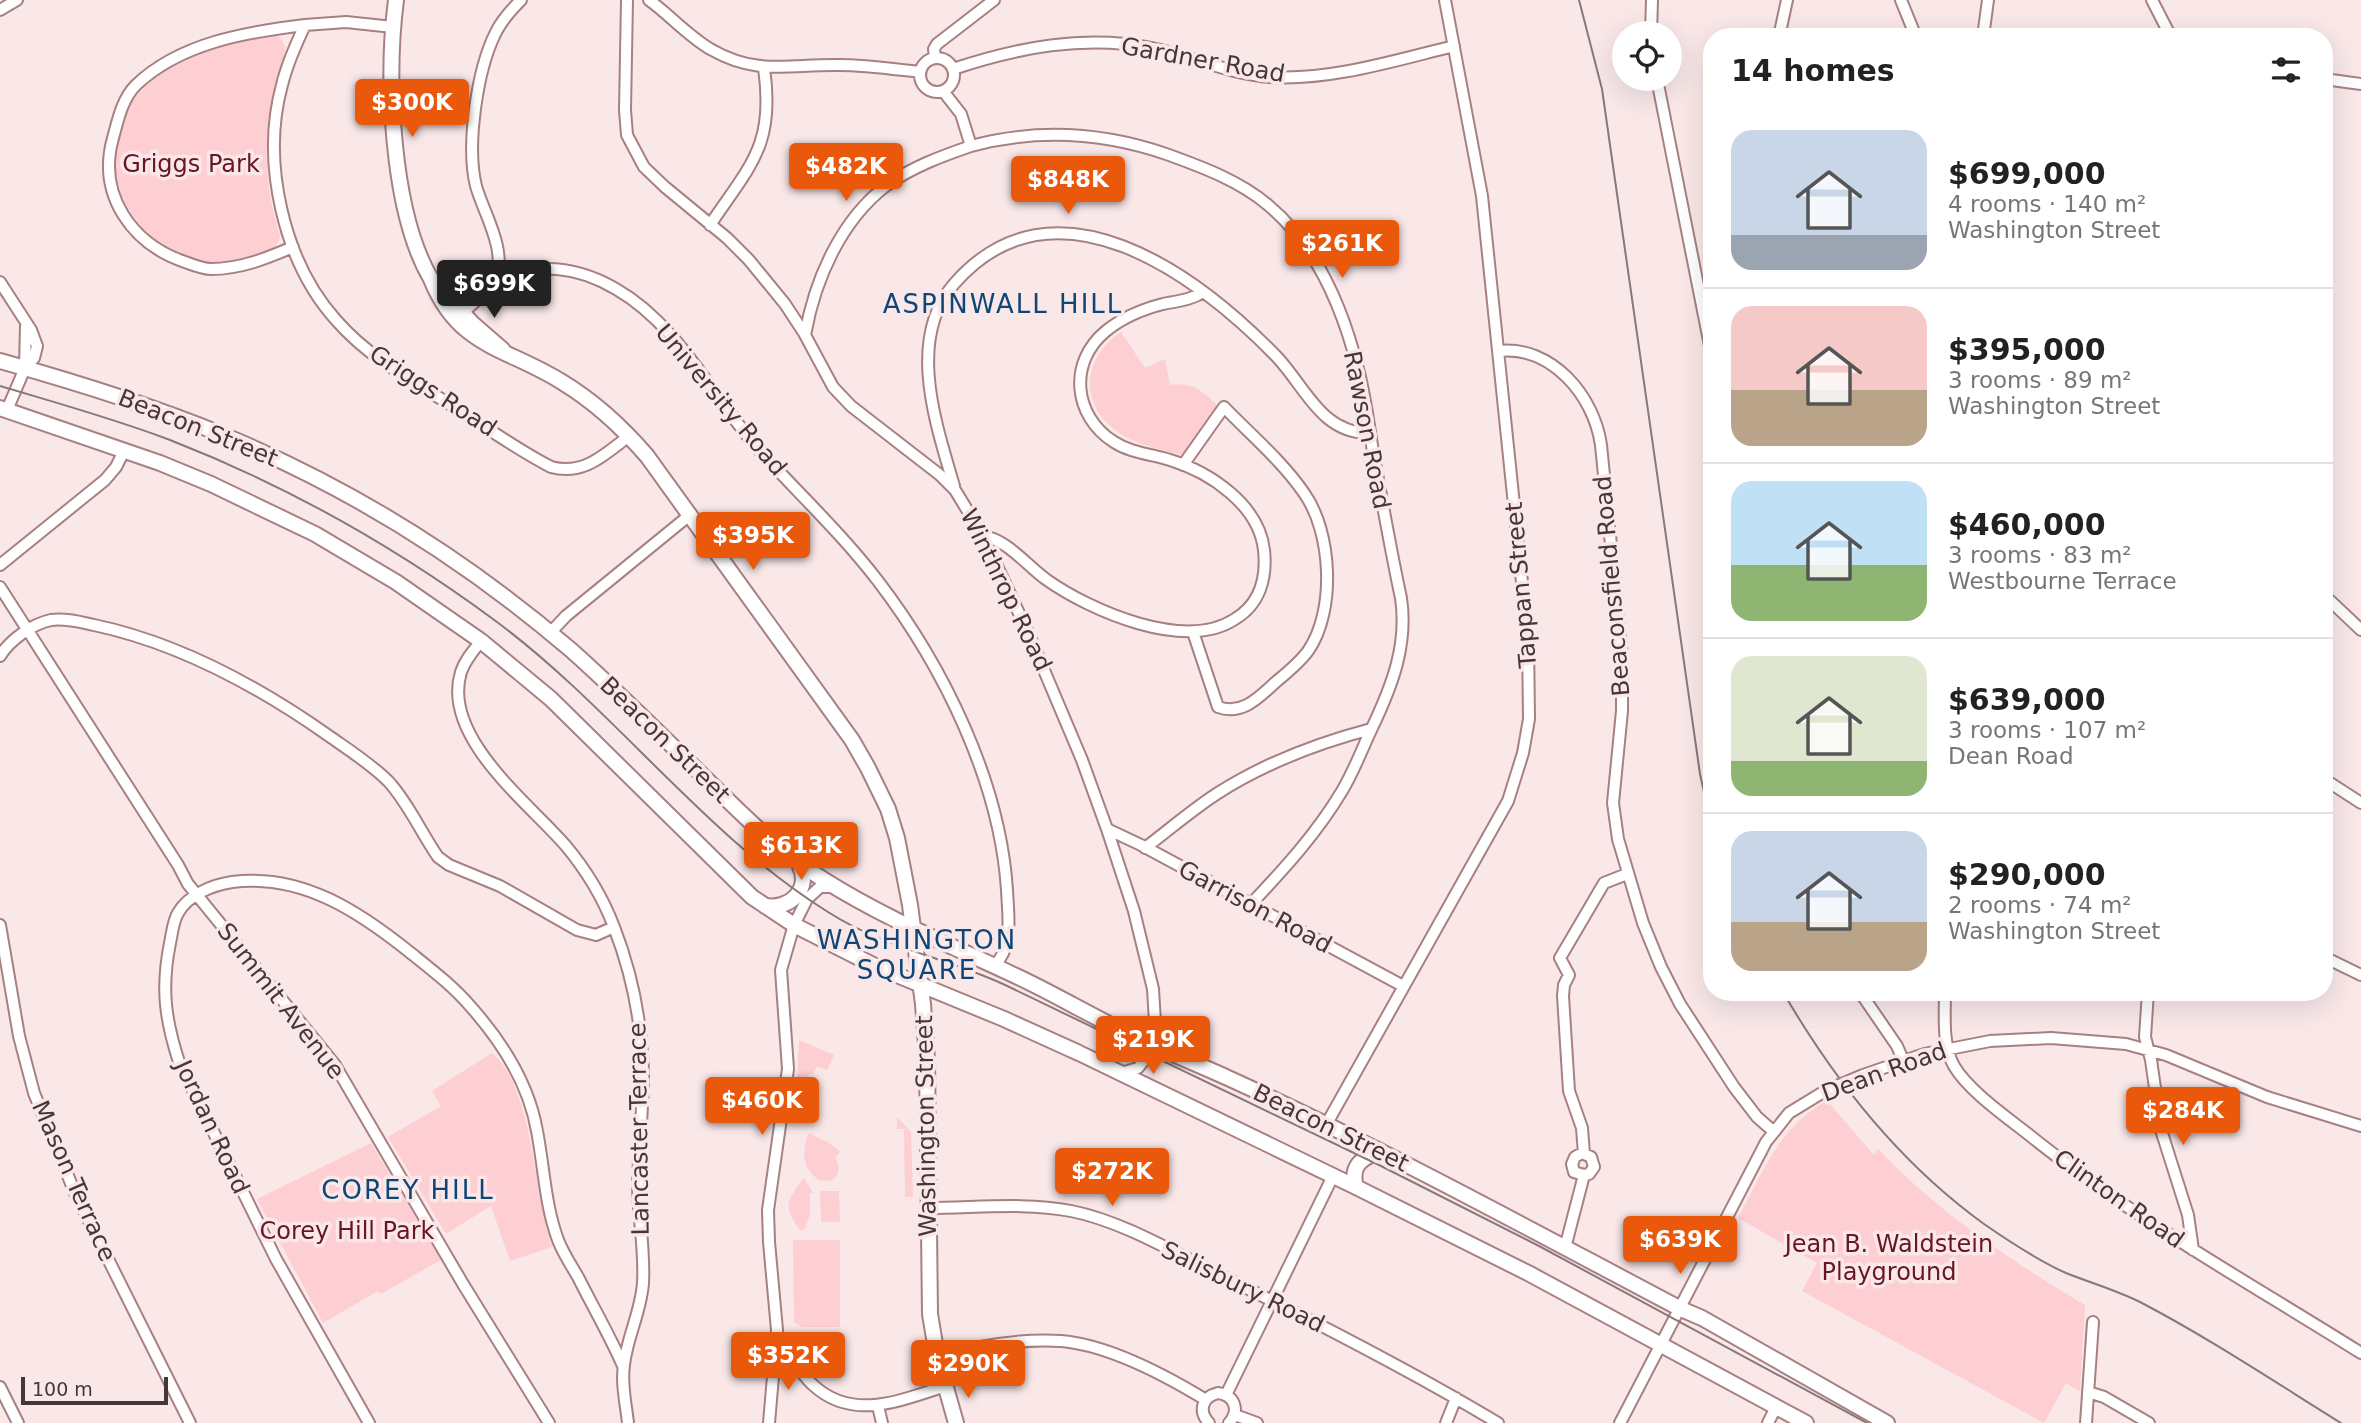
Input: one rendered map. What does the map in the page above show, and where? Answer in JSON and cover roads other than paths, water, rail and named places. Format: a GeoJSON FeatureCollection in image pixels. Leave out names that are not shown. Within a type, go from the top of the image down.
{"type":"FeatureCollection","features":[{"type":"Feature","properties":{"kind":"main road","name":"Washington Street"},"geometry":{"type":"LineString","coordinates":[[396,0],[393,27],[393,99],[397,153],[408,219],[421,261],[440,301],[456,320],[480,341],[565,383],[604,412],[629,436],[691,514],[852,740],[888,809],[897,838],[913,926],[920,985],[928,1084],[929,1307],[937,1356],[956,1423]]}},
{"type":"Feature","properties":{"kind":"main road","name":"Washington Street"},"geometry":{"type":"LineString","coordinates":[[431,279],[462,314],[502,350]]}},
{"type":"Feature","properties":{"kind":"main road","name":"Beacon Street"},"geometry":{"type":"LineString","coordinates":[[0,360],[167,413],[250,446],[374,510],[441,552],[550,633],[606,682],[753,825],[799,864],[836,887],[1150,1044],[1380,1151],[1696,1315],[1886,1423]]}},
{"type":"Feature","properties":{"kind":"main road","name":"Beacon Street"},"geometry":{"type":"LineString","coordinates":[[4,409],[201,480],[315,534],[396,582],[481,641],[563,710],[742,888],[763,906],[794,925],[861,960],[1015,1024],[1121,1073],[1356,1187],[1496,1256],[1806,1423]]}},
{"type":"Feature","properties":{"kind":"main road"},"geometry":{"type":"LineString","coordinates":[[763,906],[783,906],[792,900],[803,882],[799,864]]}},
{"type":"Feature","properties":{"kind":"main road"},"geometry":{"type":"LineString","coordinates":[[1356,1187],[1356,1165],[1363,1158],[1380,1151]]}},
{"type":"Feature","properties":{"kind":"street"},"geometry":{"type":"LineString","coordinates":[[0,10],[17,0]]}},
{"type":"Feature","properties":{"kind":"street"},"geometry":{"type":"LineString","coordinates":[[462,314],[495,279],[498,263],[496,243],[474,173],[474,119],[493,40],[507,15],[521,0]]}},
{"type":"Feature","properties":{"kind":"street","name":"Winthrop Road"},"geometry":{"type":"LineString","coordinates":[[626,0],[625,110],[628,135],[644,167],[734,245],[785,304],[830,382],[851,406],[940,475],[955,490],[983,536],[1056,696],[1107,829],[1134,911],[1156,1012],[1150,1044],[1142,1065],[1121,1073]]}},
{"type":"Feature","properties":{"kind":"street"},"geometry":{"type":"LineString","coordinates":[[649,0],[711,50],[746,64],[765,68],[842,65],[920,72]]}},
{"type":"Feature","properties":{"kind":"street"},"geometry":{"type":"LineString","coordinates":[[935,58],[934,49],[940,42],[994,0]]}},
{"type":"Feature","properties":{"kind":"street","name":"Tappan Street"},"geometry":{"type":"LineString","coordinates":[[1326,1125],[1503,813],[1518,772],[1528,732],[1528,640],[1482,196],[1445,0]]}},
{"type":"Feature","properties":{"kind":"street"},"geometry":{"type":"LineString","coordinates":[[1651,21],[1652,0]]}},
{"type":"Feature","properties":{"kind":"street"},"geometry":{"type":"LineString","coordinates":[[1781,28],[1787,0]]}},
{"type":"Feature","properties":{"kind":"street"},"geometry":{"type":"LineString","coordinates":[[1900,0],[1912,28]]}},
{"type":"Feature","properties":{"kind":"street"},"geometry":{"type":"LineString","coordinates":[[1984,28],[1988,0]]}},
{"type":"Feature","properties":{"kind":"street"},"geometry":{"type":"LineString","coordinates":[[2152,0],[2168,28]]}},
{"type":"Feature","properties":{"kind":"street"},"geometry":{"type":"LineString","coordinates":[[293,247],[260,261],[208,269],[171,257],[138,235],[113,200],[109,175],[110,148],[125,100],[134,86],[152,72],[182,55],[222,39],[260,30],[346,22],[393,27]]}},
{"type":"Feature","properties":{"kind":"street","name":"Griggs Road"},"geometry":{"type":"LineString","coordinates":[[304,25],[281,86],[273,156],[279,198],[293,247],[315,293],[336,320],[371,352],[543,463],[563,470],[574,470],[597,460],[629,436]]}},
{"type":"Feature","properties":{"kind":"street","name":"Gardner Road"},"geometry":{"type":"LineString","coordinates":[[953,69],[1023,49],[1060,44],[1125,44],[1185,56],[1245,73],[1287,78],[1318,76],[1454,46]]}},
{"type":"Feature","properties":{"kind":"street"},"geometry":{"type":"LineString","coordinates":[[935,58],[946,60],[953,69],[953,80],[943,91],[936,92],[925,88],[922,83],[920,72],[925,62],[935,58]]}},
{"type":"Feature","properties":{"kind":"street"},"geometry":{"type":"LineString","coordinates":[[710,225],[761,146],[767,121],[765,68]]}},
{"type":"Feature","properties":{"kind":"street"},"geometry":{"type":"LineString","coordinates":[[2333,80],[2361,84]]}},
{"type":"Feature","properties":{"kind":"street"},"geometry":{"type":"LineString","coordinates":[[943,91],[962,116],[971,146]]}},
{"type":"Feature","properties":{"kind":"street"},"geometry":{"type":"LineString","coordinates":[[1659,91],[1703,311]]}},
{"type":"Feature","properties":{"kind":"street","name":"Rawson Road"},"geometry":{"type":"LineString","coordinates":[[805,335],[831,256],[857,215],[884,188],[902,176],[971,146],[1031,134],[1073,134],[1107,139],[1182,160],[1231,182],[1259,198],[1297,233],[1328,287],[1356,362],[1403,618],[1402,641],[1397,667],[1353,772],[1336,800],[1290,862],[1251,904]]}},
{"type":"Feature","properties":{"kind":"street"},"geometry":{"type":"LineString","coordinates":[[955,490],[934,408],[929,350],[933,323],[950,288],[974,264],[999,248],[1032,236],[1056,232],[1101,238],[1145,256],[1203,292],[1277,357],[1326,419],[1344,428],[1370,433]]}},
{"type":"Feature","properties":{"kind":"street","name":"University Road"},"geometry":{"type":"LineString","coordinates":[[495,279],[542,267],[572,269],[619,290],[663,328],[689,357],[760,450],[877,580],[919,640],[957,709],[981,771],[998,828],[1006,878],[1006,948],[994,965]]}},
{"type":"Feature","properties":{"kind":"street"},"geometry":{"type":"LineString","coordinates":[[0,282],[36,339],[37,346],[34,358],[4,409]]}},
{"type":"Feature","properties":{"kind":"street"},"geometry":{"type":"LineString","coordinates":[[983,536],[1001,543],[1053,584],[1100,608],[1162,629],[1193,632],[1223,625],[1245,612],[1261,589],[1265,560],[1262,539],[1243,507],[1218,483],[1183,465],[1125,448],[1107,438],[1090,419],[1079,389],[1080,376],[1089,351],[1111,327],[1142,311],[1193,298],[1203,292]]}},
{"type":"Feature","properties":{"kind":"street","name":"Beaconsfield Road"},"geometry":{"type":"LineString","coordinates":[[1498,351],[1523,352],[1547,362],[1562,373],[1588,405],[1598,433],[1623,683],[1613,809],[1628,874],[1655,954],[1680,1004],[1734,1087],[1759,1119],[1773,1131]]}},
{"type":"Feature","properties":{"kind":"street"},"geometry":{"type":"LineString","coordinates":[[1183,465],[1224,407],[1305,494],[1318,519],[1326,563],[1324,609],[1307,653],[1247,706],[1231,710],[1218,707],[1193,632]]}},
{"type":"Feature","properties":{"kind":"street"},"geometry":{"type":"LineString","coordinates":[[0,565],[105,480],[124,451]]}},
{"type":"Feature","properties":{"kind":"street"},"geometry":{"type":"LineString","coordinates":[[550,633],[566,616],[691,514]]}},
{"type":"Feature","properties":{"kind":"street","name":"Summit Avenue"},"geometry":{"type":"LineString","coordinates":[[0,587],[197,895],[335,1065],[548,1423]]}},
{"type":"Feature","properties":{"kind":"street"},"geometry":{"type":"LineString","coordinates":[[2333,604],[2361,630]]}},
{"type":"Feature","properties":{"kind":"street"},"geometry":{"type":"LineString","coordinates":[[0,656],[27,630],[51,620],[60,620],[112,629],[194,657],[287,707],[372,766],[391,784],[438,857],[449,865],[500,886],[577,930],[596,935],[614,927]]}},
{"type":"Feature","properties":{"kind":"street","name":"Lancaster Terrace"},"geometry":{"type":"LineString","coordinates":[[481,641],[466,660],[460,674],[459,699],[465,723],[494,770],[582,867],[603,901],[614,927],[628,966],[633,990],[643,1083],[638,1183],[643,1283],[624,1366],[628,1423]]}},
{"type":"Feature","properties":{"kind":"street"},"geometry":{"type":"LineString","coordinates":[[1145,848],[1203,803],[1245,777],[1324,743],[1371,729]]}},
{"type":"Feature","properties":{"kind":"street"},"geometry":{"type":"LineString","coordinates":[[2333,785],[2361,803]]}},
{"type":"Feature","properties":{"kind":"street","name":"Garrison Road"},"geometry":{"type":"LineString","coordinates":[[1107,829],[1403,986]]}},
{"type":"Feature","properties":{"kind":"street"},"geometry":{"type":"LineString","coordinates":[[1584,1154],[1583,1130],[1569,1091],[1563,998],[1569,975],[1560,958],[1604,883],[1628,874]]}},
{"type":"Feature","properties":{"kind":"street"},"geometry":{"type":"LineString","coordinates":[[197,895],[224,883],[248,880],[278,882],[306,888],[343,905],[382,929],[439,975],[470,1006],[502,1047],[529,1096],[537,1128],[551,1218],[558,1241],[624,1366]]}},
{"type":"Feature","properties":{"kind":"street"},"geometry":{"type":"LineString","coordinates":[[769,1423],[778,1330],[768,1210],[788,1069],[781,970],[794,925],[811,894],[820,887],[836,887]]}},
{"type":"Feature","properties":{"kind":"street","name":"Jordan Road"},"geometry":{"type":"LineString","coordinates":[[197,895],[184,905],[177,915],[165,967],[164,1002],[169,1032],[179,1062],[276,1259],[369,1423]]}},
{"type":"Feature","properties":{"kind":"street","name":"Mason Terrace"},"geometry":{"type":"LineString","coordinates":[[0,925],[19,1037],[34,1093],[75,1193],[190,1423]]}},
{"type":"Feature","properties":{"kind":"street"},"geometry":{"type":"LineString","coordinates":[[2333,961],[2361,975]]}},
{"type":"Feature","properties":{"kind":"street"},"geometry":{"type":"LineString","coordinates":[[1866,1001],[1903,1060]]}},
{"type":"Feature","properties":{"kind":"street","name":"Clinton Road"},"geometry":{"type":"LineString","coordinates":[[1945,1001],[1948,1048],[1952,1063],[1960,1074],[2019,1127],[2103,1192],[2361,1353]]}},
{"type":"Feature","properties":{"kind":"street"},"geometry":{"type":"LineString","coordinates":[[2147,1001],[2145,1033],[2161,1130],[2188,1215],[2193,1250]]}},
{"type":"Feature","properties":{"kind":"street","name":"Dean Road"},"geometry":{"type":"LineString","coordinates":[[1620,1423],[1773,1131],[1789,1113],[1825,1091],[1863,1075],[1903,1060],[1980,1042],[2039,1038],[2126,1044],[2148,1050],[2267,1097],[2361,1126]]}},
{"type":"Feature","properties":{"kind":"street"},"geometry":{"type":"LineString","coordinates":[[1584,1154],[1591,1157],[1594,1165],[1591,1172],[1584,1175],[1574,1172],[1572,1164],[1575,1157],[1584,1154]]}},
{"type":"Feature","properties":{"kind":"street"},"geometry":{"type":"LineString","coordinates":[[1565,1248],[1584,1175]]}},
{"type":"Feature","properties":{"kind":"street"},"geometry":{"type":"LineString","coordinates":[[1226,1395],[1333,1176]]}},
{"type":"Feature","properties":{"kind":"street","name":"Salisbury Road"},"geometry":{"type":"LineString","coordinates":[[928,1208],[1045,1208],[1103,1221],[1152,1241],[1412,1372],[1497,1423]]}},
{"type":"Feature","properties":{"kind":"street"},"geometry":{"type":"LineString","coordinates":[[2086,1423],[2093,1322]]}},
{"type":"Feature","properties":{"kind":"street"},"geometry":{"type":"LineString","coordinates":[[937,1356],[1036,1341],[1076,1343],[1115,1355],[1206,1400]]}},
{"type":"Feature","properties":{"kind":"street"},"geometry":{"type":"LineString","coordinates":[[776,1359],[794,1363],[812,1384],[831,1398],[859,1406],[877,1406],[946,1386]]}},
{"type":"Feature","properties":{"kind":"street"},"geometry":{"type":"LineString","coordinates":[[0,1387],[18,1423]]}},
{"type":"Feature","properties":{"kind":"street"},"geometry":{"type":"LineString","coordinates":[[2088,1392],[2104,1397],[2149,1423]]}},
{"type":"Feature","properties":{"kind":"street"},"geometry":{"type":"LineString","coordinates":[[1206,1422],[1202,1410],[1206,1400],[1215,1394],[1226,1395],[1234,1402],[1232,1419],[1257,1423]]}},
{"type":"Feature","properties":{"kind":"street"},"geometry":{"type":"LineString","coordinates":[[1446,1423],[1456,1398]]}},
{"type":"Feature","properties":{"kind":"street"},"geometry":{"type":"LineString","coordinates":[[877,1406],[882,1423]]}},
{"type":"Feature","properties":{"kind":"street"},"geometry":{"type":"LineString","coordinates":[[1768,1423],[1776,1407]]}},
{"type":"Feature","properties":{"kind":"tram line"},"geometry":{"type":"LineString","coordinates":[[1579,0],[1602,89],[1703,788]]}},
{"type":"Feature","properties":{"kind":"tram line"},"geometry":{"type":"LineString","coordinates":[[0,386],[128,425],[214,458],[299,498],[420,568],[497,622],[540,657],[740,846],[783,881],[849,924],[871,935],[1003,984],[1381,1166],[1539,1246],[1867,1423]]}},
{"type":"Feature","properties":{"kind":"tram line"},"geometry":{"type":"LineString","coordinates":[[1788,1001],[1847,1088],[1897,1147],[1925,1175],[1984,1224],[2055,1268],[2131,1298],[2166,1316],[2341,1423]]}},
{"type":"Feature","properties":{"kind":"district","name":"ASPINWALL HILL"},"geometry":{"type":"Point","coordinates":[1003,304]}},
{"type":"Feature","properties":{"kind":"district","name":"WASHINGTON SQUARE"},"geometry":{"type":"Point","coordinates":[917,955]}},
{"type":"Feature","properties":{"kind":"district","name":"COREY HILL"},"geometry":{"type":"Point","coordinates":[408,1190]}},
{"type":"Feature","properties":{"kind":"park label","name":"Griggs Park"},"geometry":{"type":"Point","coordinates":[191,164]}},
{"type":"Feature","properties":{"kind":"park label","name":"Corey Hill Park"},"geometry":{"type":"Point","coordinates":[347,1231]}},
{"type":"Feature","properties":{"kind":"park label","name":"Jean B. Waldstein Playground"},"geometry":{"type":"Point","coordinates":[1889,1258]}}]}
